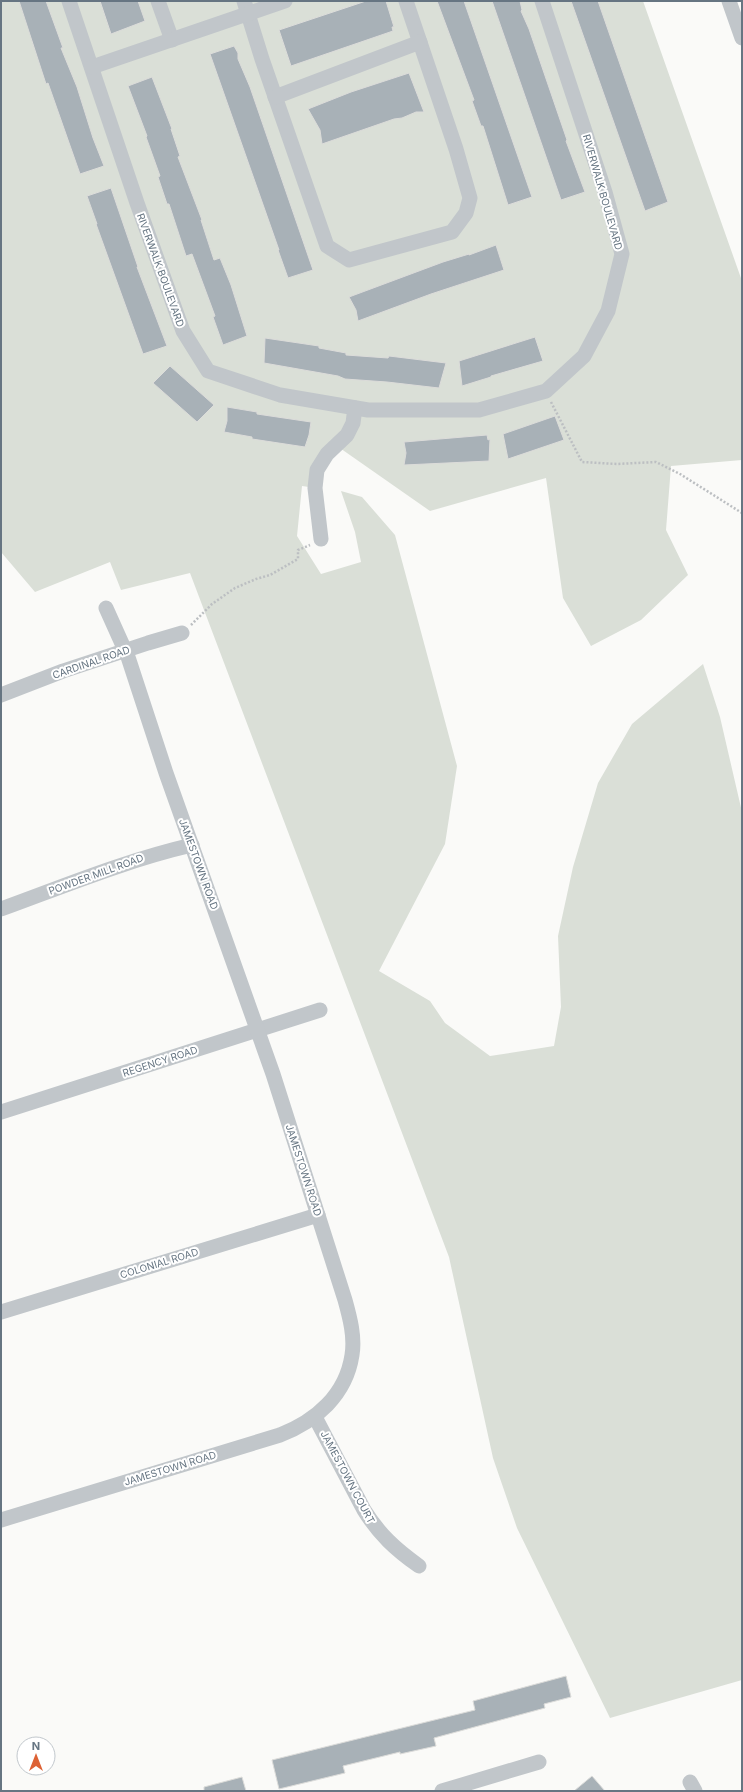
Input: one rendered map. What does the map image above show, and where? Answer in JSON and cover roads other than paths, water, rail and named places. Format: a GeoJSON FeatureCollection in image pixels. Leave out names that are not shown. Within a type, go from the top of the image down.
{"type":"FeatureCollection","features":[{"type":"Feature","properties":{"kind":"street","name":"RIVERWALK BOULEVARD"},"geometry":{"type":"LineString","coordinates":[[69,1],[137,203],[183,331],[208,371],[280,395],[368,410],[479,410],[546,391],[584,356],[608,311],[622,254],[606,192],[542,1]]}},
{"type":"Feature","properties":{"kind":"street"},"geometry":{"type":"LineString","coordinates":[[158,1],[172,40]]}},
{"type":"Feature","properties":{"kind":"street"},"geometry":{"type":"LineString","coordinates":[[92,67],[172,40],[246,8],[285,1]]}},
{"type":"Feature","properties":{"kind":"street"},"geometry":{"type":"LineString","coordinates":[[246,8],[275,97],[327,246],[349,260],[452,232],[466,213],[470,198],[456,149],[406,1]]}},
{"type":"Feature","properties":{"kind":"street"},"geometry":{"type":"LineString","coordinates":[[730,1],[742,38]]}},
{"type":"Feature","properties":{"kind":"street"},"geometry":{"type":"LineString","coordinates":[[275,97],[420,42]]}},
{"type":"Feature","properties":{"kind":"street"},"geometry":{"type":"LineString","coordinates":[[321,539],[315,488],[317,470],[327,454],[348,435],[353,422],[355,408]]}},
{"type":"Feature","properties":{"kind":"street","name":"JAMESTOWN ROAD"},"geometry":{"type":"LineString","coordinates":[[1,1520],[280,1435],[298,1428],[316,1417],[329,1404],[340,1389],[348,1372],[352,1354],[352,1335],[345,1300],[280,1093],[166,773],[125,651],[106,608]]}},
{"type":"Feature","properties":{"kind":"street","name":"CARDINAL ROAD"},"geometry":{"type":"LineString","coordinates":[[1,695],[63,671],[182,633]]}},
{"type":"Feature","properties":{"kind":"street","name":"POWDER MILL ROAD"},"geometry":{"type":"LineString","coordinates":[[1,908],[106,869],[159,852],[192,845]]}},
{"type":"Feature","properties":{"kind":"street","name":"REGENCY ROAD"},"geometry":{"type":"LineString","coordinates":[[1,1112],[320,1010]]}},
{"type":"Feature","properties":{"kind":"street","name":"COLONIAL ROAD"},"geometry":{"type":"LineString","coordinates":[[1,1312],[318,1215]]}},
{"type":"Feature","properties":{"kind":"street","name":"JAMESTOWN COURT"},"geometry":{"type":"LineString","coordinates":[[316,1417],[364,1510],[373,1524],[395,1549],[419,1566]]}},
{"type":"Feature","properties":{"kind":"street"},"geometry":{"type":"LineString","coordinates":[[442,1791],[474,1786],[539,1762]]}}]}
